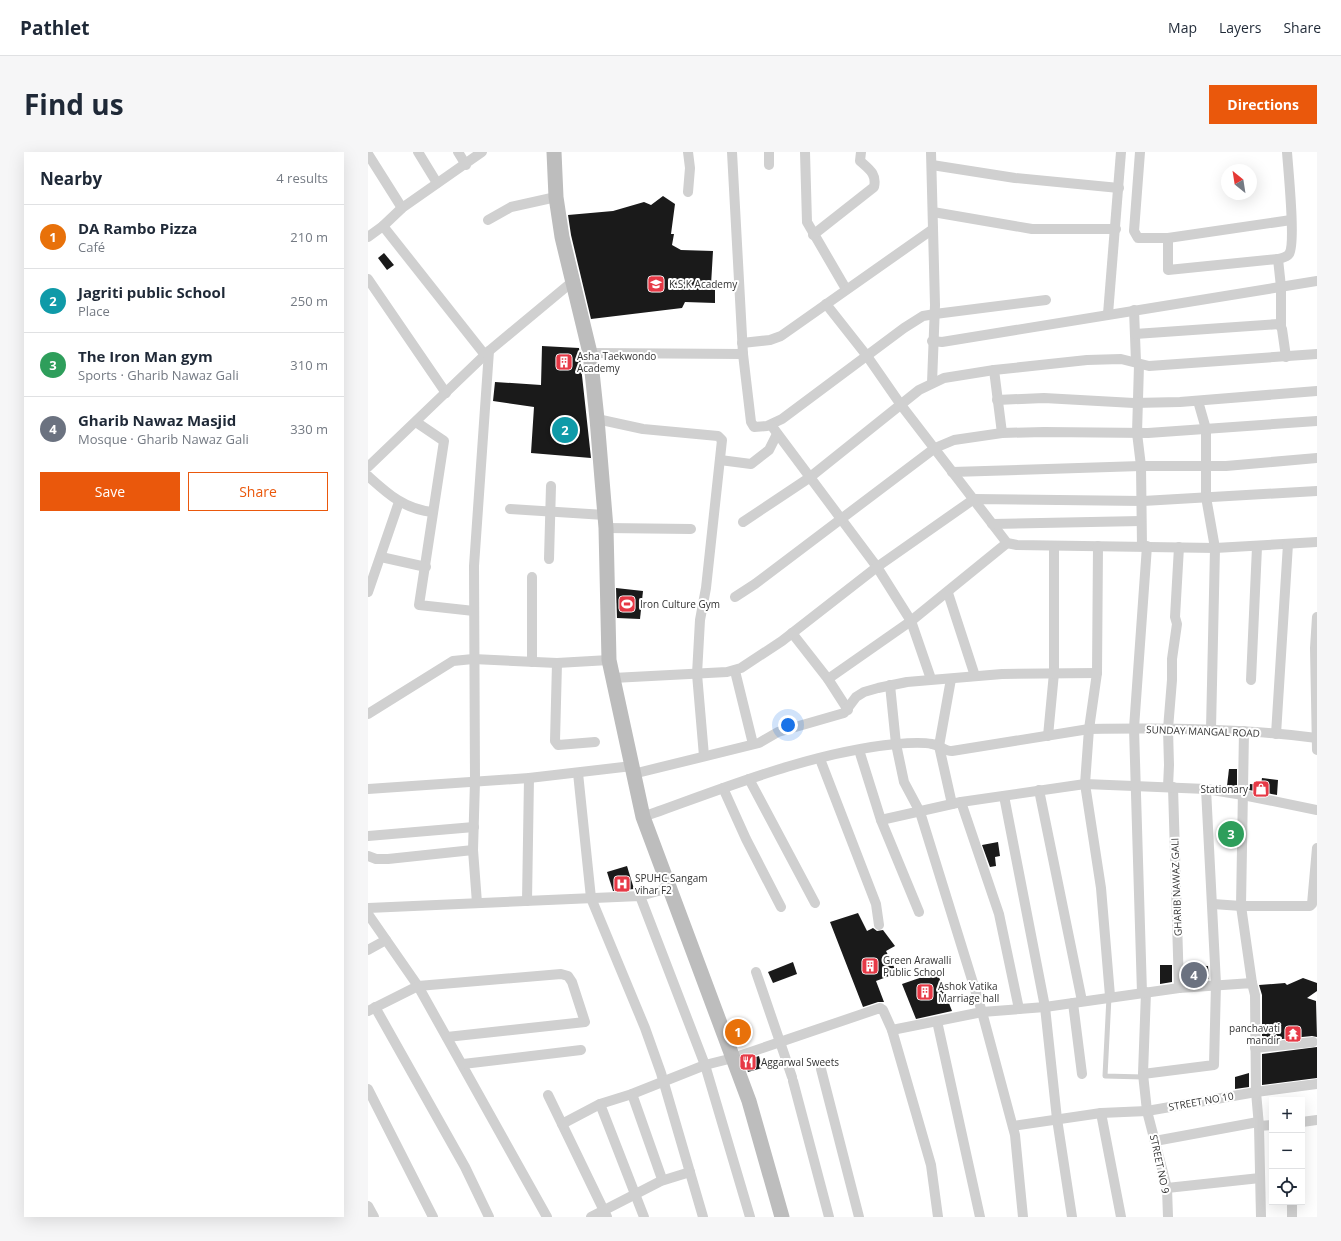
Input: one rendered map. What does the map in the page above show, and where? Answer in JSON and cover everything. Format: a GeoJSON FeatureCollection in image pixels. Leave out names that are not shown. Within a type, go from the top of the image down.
{"type":"FeatureCollection","features":[{"type":"Feature","properties":{"kind":"street"},"geometry":{"type":"LineString","coordinates":[[418,152],[437,183]]}},
{"type":"Feature","properties":{"kind":"street"},"geometry":{"type":"LineString","coordinates":[[458,152],[466,165]]}},
{"type":"Feature","properties":{"kind":"street"},"geometry":{"type":"LineString","coordinates":[[368,237],[383,226],[402,208],[437,183],[466,165],[482,152]]}},
{"type":"Feature","properties":{"kind":"street"},"geometry":{"type":"LineString","coordinates":[[554,152],[556,197],[565,256],[590,353],[605,522],[609,660],[632,770],[643,817],[749,1101],[782,1217]]}},
{"type":"Feature","properties":{"kind":"street"},"geometry":{"type":"LineString","coordinates":[[688,152],[690,168],[688,192]]}},
{"type":"Feature","properties":{"kind":"street"},"geometry":{"type":"LineString","coordinates":[[732,152],[742,342],[751,422],[754,427],[770,425],[782,419],[919,318],[934,314],[1046,300]]}},
{"type":"Feature","properties":{"kind":"street"},"geometry":{"type":"LineString","coordinates":[[769,152],[769,165]]}},
{"type":"Feature","properties":{"kind":"street"},"geometry":{"type":"LineString","coordinates":[[805,152],[806,218],[813,235],[846,289]]}},
{"type":"Feature","properties":{"kind":"street"},"geometry":{"type":"LineString","coordinates":[[813,235],[874,187],[876,181],[874,173],[860,161],[860,152]]}},
{"type":"Feature","properties":{"kind":"street"},"geometry":{"type":"LineString","coordinates":[[931,152],[934,314],[932,341],[932,383]]}},
{"type":"Feature","properties":{"kind":"street"},"geometry":{"type":"LineString","coordinates":[[1108,314],[1121,152]]}},
{"type":"Feature","properties":{"kind":"street"},"geometry":{"type":"LineString","coordinates":[[1140,152],[1136,189],[1135,234],[1138,238],[1168,238],[1291,220]]}},
{"type":"Feature","properties":{"kind":"street"},"geometry":{"type":"LineString","coordinates":[[1168,238],[1168,270],[1278,259],[1290,253],[1291,220],[1287,152]]}},
{"type":"Feature","properties":{"kind":"street"},"geometry":{"type":"LineString","coordinates":[[368,154],[402,208]]}},
{"type":"Feature","properties":{"kind":"street"},"geometry":{"type":"LineString","coordinates":[[932,165],[1015,178],[1119,188]]}},
{"type":"Feature","properties":{"kind":"street"},"geometry":{"type":"LineString","coordinates":[[488,220],[511,207],[556,197]]}},
{"type":"Feature","properties":{"kind":"street"},"geometry":{"type":"LineString","coordinates":[[933,212],[1032,229],[1116,229]]}},
{"type":"Feature","properties":{"kind":"street"},"geometry":{"type":"LineString","coordinates":[[383,226],[487,353],[475,547],[473,659],[475,781],[473,850],[477,903]]}},
{"type":"Feature","properties":{"kind":"street"},"geometry":{"type":"LineString","coordinates":[[742,342],[776,338],[933,229]]}},
{"type":"Feature","properties":{"kind":"street"},"geometry":{"type":"LineString","coordinates":[[1278,259],[1281,287],[1281,326],[1286,357]]}},
{"type":"Feature","properties":{"kind":"street"},"geometry":{"type":"LineString","coordinates":[[368,279],[371,290],[446,392]]}},
{"type":"Feature","properties":{"kind":"street"},"geometry":{"type":"LineString","coordinates":[[932,341],[942,342],[1317,281]]}},
{"type":"Feature","properties":{"kind":"street"},"geometry":{"type":"LineString","coordinates":[[368,467],[487,353],[572,282]]}},
{"type":"Feature","properties":{"kind":"street"},"geometry":{"type":"LineString","coordinates":[[826,304],[867,356],[901,405],[1007,543],[1017,545],[1054,546],[1215,548],[1257,547],[1317,542]]}},
{"type":"Feature","properties":{"kind":"street","name":"STREET NO 9"},"geometry":{"type":"LineString","coordinates":[[1134,310],[1138,364],[1137,433],[1141,466],[1141,521],[1145,546],[1134,728],[1144,993],[1143,1075],[1147,1111],[1167,1188],[1168,1217]]}},
{"type":"Feature","properties":{"kind":"street"},"geometry":{"type":"LineString","coordinates":[[1135,334],[1279,324],[1281,326]]}},
{"type":"Feature","properties":{"kind":"street"},"geometry":{"type":"LineString","coordinates":[[590,353],[743,354]]}},
{"type":"Feature","properties":{"kind":"street"},"geometry":{"type":"LineString","coordinates":[[743,522],[809,478],[919,390],[944,378],[994,370],[1087,360],[1121,359],[1138,364],[1155,366],[1317,354]]}},
{"type":"Feature","properties":{"kind":"street"},"geometry":{"type":"LineString","coordinates":[[994,370],[1002,433]]}},
{"type":"Feature","properties":{"kind":"street"},"geometry":{"type":"LineString","coordinates":[[998,400],[1044,398],[1138,402],[1198,401],[1317,391]]}},
{"type":"Feature","properties":{"kind":"street"},"geometry":{"type":"LineString","coordinates":[[1198,401],[1206,429],[1204,466],[1206,497],[1215,548],[1211,729]]}},
{"type":"Feature","properties":{"kind":"street"},"geometry":{"type":"LineString","coordinates":[[597,419],[643,429],[718,436],[722,440],[706,588],[700,620],[697,674],[704,756]]}},
{"type":"Feature","properties":{"kind":"street"},"geometry":{"type":"LineString","coordinates":[[735,597],[842,520],[935,448],[954,440],[1002,433],[1137,433],[1317,421]]}},
{"type":"Feature","properties":{"kind":"street"},"geometry":{"type":"LineString","coordinates":[[416,422],[444,441],[432,512],[426,567],[418,605],[474,611]]}},
{"type":"Feature","properties":{"kind":"street"},"geometry":{"type":"LineString","coordinates":[[770,425],[877,567],[912,621],[931,679]]}},
{"type":"Feature","properties":{"kind":"street"},"geometry":{"type":"LineString","coordinates":[[720,460],[751,464],[769,450],[777,434]]}},
{"type":"Feature","properties":{"kind":"street"},"geometry":{"type":"LineString","coordinates":[[952,472],[1141,466],[1226,466],[1317,458]]}},
{"type":"Feature","properties":{"kind":"street"},"geometry":{"type":"LineString","coordinates":[[368,476],[399,502],[407,506],[432,512]]}},
{"type":"Feature","properties":{"kind":"street"},"geometry":{"type":"LineString","coordinates":[[549,560],[551,486]]}},
{"type":"Feature","properties":{"kind":"street"},"geometry":{"type":"LineString","coordinates":[[613,678],[735,671],[792,633],[877,567],[974,499],[1142,501],[1317,491]]}},
{"type":"Feature","properties":{"kind":"street"},"geometry":{"type":"LineString","coordinates":[[368,592],[372,571],[381,557],[399,502]]}},
{"type":"Feature","properties":{"kind":"street"},"geometry":{"type":"LineString","coordinates":[[510,509],[550,512],[605,522],[691,529]]}},
{"type":"Feature","properties":{"kind":"street"},"geometry":{"type":"LineString","coordinates":[[992,524],[1141,521]]}},
{"type":"Feature","properties":{"kind":"street"},"geometry":{"type":"LineString","coordinates":[[828,679],[912,621],[948,593],[1007,543]]}},
{"type":"Feature","properties":{"kind":"street"},"geometry":{"type":"LineString","coordinates":[[1276,734],[1288,544]]}},
{"type":"Feature","properties":{"kind":"street"},"geometry":{"type":"LineString","coordinates":[[1048,736],[1054,673],[1054,546]]}},
{"type":"Feature","properties":{"kind":"street"},"geometry":{"type":"LineString","coordinates":[[1098,546],[1097,673],[1089,729],[1085,784],[1101,888],[1110,996]]}},
{"type":"Feature","properties":{"kind":"street","name":"GHARIB NAWAZ GALI"},"geometry":{"type":"LineString","coordinates":[[1179,547],[1175,617],[1177,624],[1172,659],[1168,729],[1179,988]]}},
{"type":"Feature","properties":{"kind":"street"},"geometry":{"type":"LineString","coordinates":[[1251,680],[1257,547]]}},
{"type":"Feature","properties":{"kind":"street"},"geometry":{"type":"LineString","coordinates":[[381,557],[426,567]]}},
{"type":"Feature","properties":{"kind":"street"},"geometry":{"type":"LineString","coordinates":[[532,577],[532,662]]}},
{"type":"Feature","properties":{"kind":"street"},"geometry":{"type":"LineString","coordinates":[[948,593],[976,676]]}},
{"type":"Feature","properties":{"kind":"street"},"geometry":{"type":"LineString","coordinates":[[1317,617],[1315,648],[1317,750]]}},
{"type":"Feature","properties":{"kind":"street"},"geometry":{"type":"LineString","coordinates":[[792,633],[828,679],[848,710]]}},
{"type":"Feature","properties":{"kind":"street"},"geometry":{"type":"LineString","coordinates":[[368,714],[449,662],[473,659],[557,663],[609,660]]}},
{"type":"Feature","properties":{"kind":"street"},"geometry":{"type":"LineString","coordinates":[[557,663],[555,741],[558,745],[595,742]]}},
{"type":"Feature","properties":{"kind":"street"},"geometry":{"type":"LineString","coordinates":[[735,671],[753,744]]}},
{"type":"Feature","properties":{"kind":"street"},"geometry":{"type":"LineString","coordinates":[[368,789],[632,770],[760,743],[778,732],[839,715],[848,710],[858,695],[872,689],[890,685],[931,679],[951,679],[976,676],[1097,673]]}},
{"type":"Feature","properties":{"kind":"street"},"geometry":{"type":"LineString","coordinates":[[951,679],[939,746],[957,803],[999,914],[1019,1009]]}},
{"type":"Feature","properties":{"kind":"street"},"geometry":{"type":"LineString","coordinates":[[890,685],[896,744],[904,782],[920,812],[982,1012],[1013,1126],[1023,1217]]}},
{"type":"Feature","properties":{"kind":"street","name":"SUNDAY MANGAL ROAD"},"geometry":{"type":"LineString","coordinates":[[643,817],[750,779],[820,759],[859,750],[896,744],[931,743],[945,750],[952,751],[1089,729],[1134,728],[1211,729],[1317,738]]}},
{"type":"Feature","properties":{"kind":"street"},"geometry":{"type":"LineString","coordinates":[[1244,732],[1242,906],[1252,983],[1255,995],[1256,1092],[1259,1124],[1261,1217]]}},
{"type":"Feature","properties":{"kind":"street"},"geometry":{"type":"LineString","coordinates":[[859,750],[881,820],[919,912]]}},
{"type":"Feature","properties":{"kind":"street"},"geometry":{"type":"LineString","coordinates":[[820,759],[876,904],[879,925]]}},
{"type":"Feature","properties":{"kind":"street"},"geometry":{"type":"LineString","coordinates":[[578,773],[591,898],[645,1028],[664,1081],[703,1217]]}},
{"type":"Feature","properties":{"kind":"street"},"geometry":{"type":"LineString","coordinates":[[527,901],[529,778]]}},
{"type":"Feature","properties":{"kind":"street"},"geometry":{"type":"LineString","coordinates":[[750,779],[815,903]]}},
{"type":"Feature","properties":{"kind":"street"},"geometry":{"type":"LineString","coordinates":[[881,820],[957,803],[1085,784],[1206,789],[1317,810]]}},
{"type":"Feature","properties":{"kind":"street"},"geometry":{"type":"LineString","coordinates":[[723,788],[746,839],[781,906]]}},
{"type":"Feature","properties":{"kind":"street"},"geometry":{"type":"LineString","coordinates":[[1143,1075],[1214,1065],[1216,984],[1206,789]]}},
{"type":"Feature","properties":{"kind":"street"},"geometry":{"type":"LineString","coordinates":[[1039,790],[1077,1002],[1082,1074]]}},
{"type":"Feature","properties":{"kind":"street"},"geometry":{"type":"LineString","coordinates":[[1004,796],[1045,1006],[1057,1120],[1072,1217]]}},
{"type":"Feature","properties":{"kind":"street"},"geometry":{"type":"LineString","coordinates":[[368,836],[474,827]]}},
{"type":"Feature","properties":{"kind":"street"},"geometry":{"type":"LineString","coordinates":[[1213,904],[1242,906],[1311,906],[1317,848]]}},
{"type":"Feature","properties":{"kind":"street"},"geometry":{"type":"LineString","coordinates":[[368,856],[376,859],[388,859],[473,850]]}},
{"type":"Feature","properties":{"kind":"street"},"geometry":{"type":"LineString","coordinates":[[368,908],[640,896],[669,888]]}},
{"type":"Feature","properties":{"kind":"street"},"geometry":{"type":"LineString","coordinates":[[640,896],[705,1065],[750,1217]]}},
{"type":"Feature","properties":{"kind":"street"},"geometry":{"type":"LineString","coordinates":[[368,914],[418,986],[463,1064],[547,1217]]}},
{"type":"Feature","properties":{"kind":"street"},"geometry":{"type":"LineString","coordinates":[[368,950],[386,940]]}},
{"type":"Feature","properties":{"kind":"street"},"geometry":{"type":"LineString","coordinates":[[756,972],[793,1079],[829,1217]]}},
{"type":"Feature","properties":{"kind":"street"},"geometry":{"type":"LineString","coordinates":[[447,1037],[585,1022],[572,982],[568,976],[560,974],[418,986],[371,1009],[465,1167],[489,1217]]}},
{"type":"Feature","properties":{"kind":"street"},"geometry":{"type":"LineString","coordinates":[[892,1030],[982,1012],[1045,1006],[1110,996],[1216,984],[1252,983]]}},
{"type":"Feature","properties":{"kind":"street"},"geometry":{"type":"LineString","coordinates":[[562,1124],[600,1104],[632,1094],[705,1065],[733,1058],[879,1008],[883,1010],[892,1030],[930,1165],[938,1217]]}},
{"type":"Feature","properties":{"kind":"street"},"geometry":{"type":"LineString","coordinates":[[938,1021],[980,1217]]}},
{"type":"Feature","properties":{"kind":"street"},"geometry":{"type":"LineString","coordinates":[[1256,1048],[1313,1042]]}},
{"type":"Feature","properties":{"kind":"street"},"geometry":{"type":"LineString","coordinates":[[463,1064],[582,1050]]}},
{"type":"Feature","properties":{"kind":"street"},"geometry":{"type":"LineString","coordinates":[[821,1069],[860,1217]]}},
{"type":"Feature","properties":{"kind":"street","name":"STREET NO 10"},"geometry":{"type":"LineString","coordinates":[[1013,1126],[1101,1113],[1147,1111],[1256,1092],[1317,1084]]}},
{"type":"Feature","properties":{"kind":"street"},"geometry":{"type":"LineString","coordinates":[[368,1089],[434,1217]]}},
{"type":"Feature","properties":{"kind":"street"},"geometry":{"type":"LineString","coordinates":[[632,1094],[662,1178],[661,1181]]}},
{"type":"Feature","properties":{"kind":"street"},"geometry":{"type":"LineString","coordinates":[[548,1095],[606,1214]]}},
{"type":"Feature","properties":{"kind":"street"},"geometry":{"type":"LineString","coordinates":[[600,1104],[644,1217]]}},
{"type":"Feature","properties":{"kind":"street"},"geometry":{"type":"LineString","coordinates":[[1101,1113],[1121,1217]]}},
{"type":"Feature","properties":{"kind":"street"},"geometry":{"type":"LineString","coordinates":[[1305,1122],[1317,1120]]}},
{"type":"Feature","properties":{"kind":"street"},"geometry":{"type":"LineString","coordinates":[[1155,1141],[1259,1124],[1269,1125]]}},
{"type":"Feature","properties":{"kind":"street"},"geometry":{"type":"LineString","coordinates":[[591,1217],[606,1214],[634,1194],[661,1181],[690,1172]]}},
{"type":"Feature","properties":{"kind":"street"},"geometry":{"type":"LineString","coordinates":[[1167,1188],[1260,1178]]}},
{"type":"Feature","properties":{"kind":"street"},"geometry":{"type":"LineString","coordinates":[[1292,1205],[1292,1217]]}},
{"type":"Feature","properties":{"kind":"street"},"geometry":{"type":"LineString","coordinates":[[368,1206],[374,1217]]}},
{"type":"Feature","properties":{"kind":"lane"},"geometry":{"type":"LineString","coordinates":[[1110,996],[1105,1076],[1143,1075]]}},
{"type":"Feature","properties":{"kind":"building"},"geometry":{"type":"Polygon","coordinates":[[[663,196],[675,204],[671,234],[674,234],[672,245],[681,250],[713,251],[711,285],[715,287],[715,303],[685,302],[682,308],[591,319],[571,235],[568,215],[613,211],[644,202],[651,205],[663,196]]]}},
{"type":"Feature","properties":{"kind":"building"},"geometry":{"type":"Polygon","coordinates":[[[384,253],[394,265],[387,270],[378,258],[384,253]]]}},
{"type":"Feature","properties":{"kind":"building"},"geometry":{"type":"Polygon","coordinates":[[[542,346],[579,348],[591,458],[531,453],[534,407],[493,401],[495,382],[541,385],[542,346]]]}},
{"type":"Feature","properties":{"kind":"building","name":"Iron Culture Gym"},"geometry":{"type":"Polygon","coordinates":[[[616,588],[643,591],[640,619],[617,618],[616,588]]]}},
{"type":"Feature","properties":{"kind":"building"},"geometry":{"type":"Polygon","coordinates":[[[1229,769],[1237,769],[1237,787],[1227,786],[1229,769]]]}},
{"type":"Feature","properties":{"kind":"building","name":"Stationary"},"geometry":{"type":"Polygon","coordinates":[[[1262,778],[1278,780],[1277,795],[1249,790],[1250,784],[1261,785],[1262,778]]]}},
{"type":"Feature","properties":{"kind":"building"},"geometry":{"type":"Polygon","coordinates":[[[1220,828],[1236,830],[1236,839],[1220,838],[1220,828]]]}},
{"type":"Feature","properties":{"kind":"building"},"geometry":{"type":"Polygon","coordinates":[[[998,842],[1000,856],[995,857],[996,866],[990,867],[982,845],[998,842]]]}},
{"type":"Feature","properties":{"kind":"building"},"geometry":{"type":"Polygon","coordinates":[[[627,866],[634,889],[613,891],[607,872],[627,866]]]}},
{"type":"Feature","properties":{"kind":"building","name":"Green Arawalli Public School"},"geometry":{"type":"Polygon","coordinates":[[[858,913],[867,931],[873,928],[877,931],[883,930],[895,946],[886,951],[897,973],[876,981],[884,1002],[878,1002],[863,1007],[830,922],[858,913]]]}},
{"type":"Feature","properties":{"kind":"building"},"geometry":{"type":"Polygon","coordinates":[[[793,962],[797,974],[773,983],[768,972],[793,962]]]}},
{"type":"Feature","properties":{"kind":"building"},"geometry":{"type":"Polygon","coordinates":[[[1160,965],[1172,965],[1172,982],[1160,984],[1160,965]]]}},
{"type":"Feature","properties":{"kind":"building"},"geometry":{"type":"Polygon","coordinates":[[[1185,965],[1208,966],[1209,979],[1185,981],[1185,965]]]}},
{"type":"Feature","properties":{"kind":"building","name":"Ashok Vatika Marriage hall"},"geometry":{"type":"Polygon","coordinates":[[[937,972],[952,1011],[916,1019],[902,984],[937,972]]]}},
{"type":"Feature","properties":{"kind":"building"},"geometry":{"type":"Polygon","coordinates":[[[1303,978],[1317,983],[1317,991],[1307,998],[1316,1001],[1317,1037],[1312,1036],[1262,1041],[1262,995],[1259,985],[1285,983],[1287,985],[1303,978]]]}},
{"type":"Feature","properties":{"kind":"building"},"geometry":{"type":"Polygon","coordinates":[[[747,1023],[751,1033],[735,1038],[732,1028],[747,1023]]]}},
{"type":"Feature","properties":{"kind":"building"},"geometry":{"type":"Polygon","coordinates":[[[1317,1047],[1317,1078],[1262,1085],[1262,1054],[1317,1047]]]}},
{"type":"Feature","properties":{"kind":"building"},"geometry":{"type":"Polygon","coordinates":[[[759,1056],[762,1068],[748,1072],[744,1061],[759,1056]]]}},
{"type":"Feature","properties":{"kind":"building"},"geometry":{"type":"Polygon","coordinates":[[[1249,1073],[1249,1087],[1235,1089],[1235,1077],[1249,1073]]]}},
{"type":"Feature","properties":{"kind":"place","name":"K.S.K Academy"},"geometry":{"type":"Point","coordinates":[656,284]}},
{"type":"Feature","properties":{"kind":"place","name":"Asha Taekwondo Academy"},"geometry":{"type":"Point","coordinates":[564,362]}},
{"type":"Feature","properties":{"kind":"place","name":"Jagriti public School"},"geometry":{"type":"Point","coordinates":[565,430]}},
{"type":"Feature","properties":{"kind":"place","name":"Iron Culture Gym"},"geometry":{"type":"Point","coordinates":[627,604]}},
{"type":"Feature","properties":{"kind":"place","name":"Stationary"},"geometry":{"type":"Point","coordinates":[1261,789]}},
{"type":"Feature","properties":{"kind":"place","name":"The Iron Man gym"},"geometry":{"type":"Point","coordinates":[1231,834]}},
{"type":"Feature","properties":{"kind":"place","name":"SPUHC Sangam vihar F2"},"geometry":{"type":"Point","coordinates":[622,884]}},
{"type":"Feature","properties":{"kind":"place","name":"Green Arawalli Public School"},"geometry":{"type":"Point","coordinates":[870,966]}},
{"type":"Feature","properties":{"kind":"place","name":"Gharib Nawaz Masjid"},"geometry":{"type":"Point","coordinates":[1194,975]}},
{"type":"Feature","properties":{"kind":"place","name":"Ashok Vatika Marriage hall"},"geometry":{"type":"Point","coordinates":[925,992]}},
{"type":"Feature","properties":{"kind":"place","name":"DA Rambo Pizza"},"geometry":{"type":"Point","coordinates":[738,1032]}},
{"type":"Feature","properties":{"kind":"place","name":"panchavati mandir"},"geometry":{"type":"Point","coordinates":[1293,1034]}},
{"type":"Feature","properties":{"kind":"place","name":"Aggarwal Sweets"},"geometry":{"type":"Point","coordinates":[748,1062]}}]}
